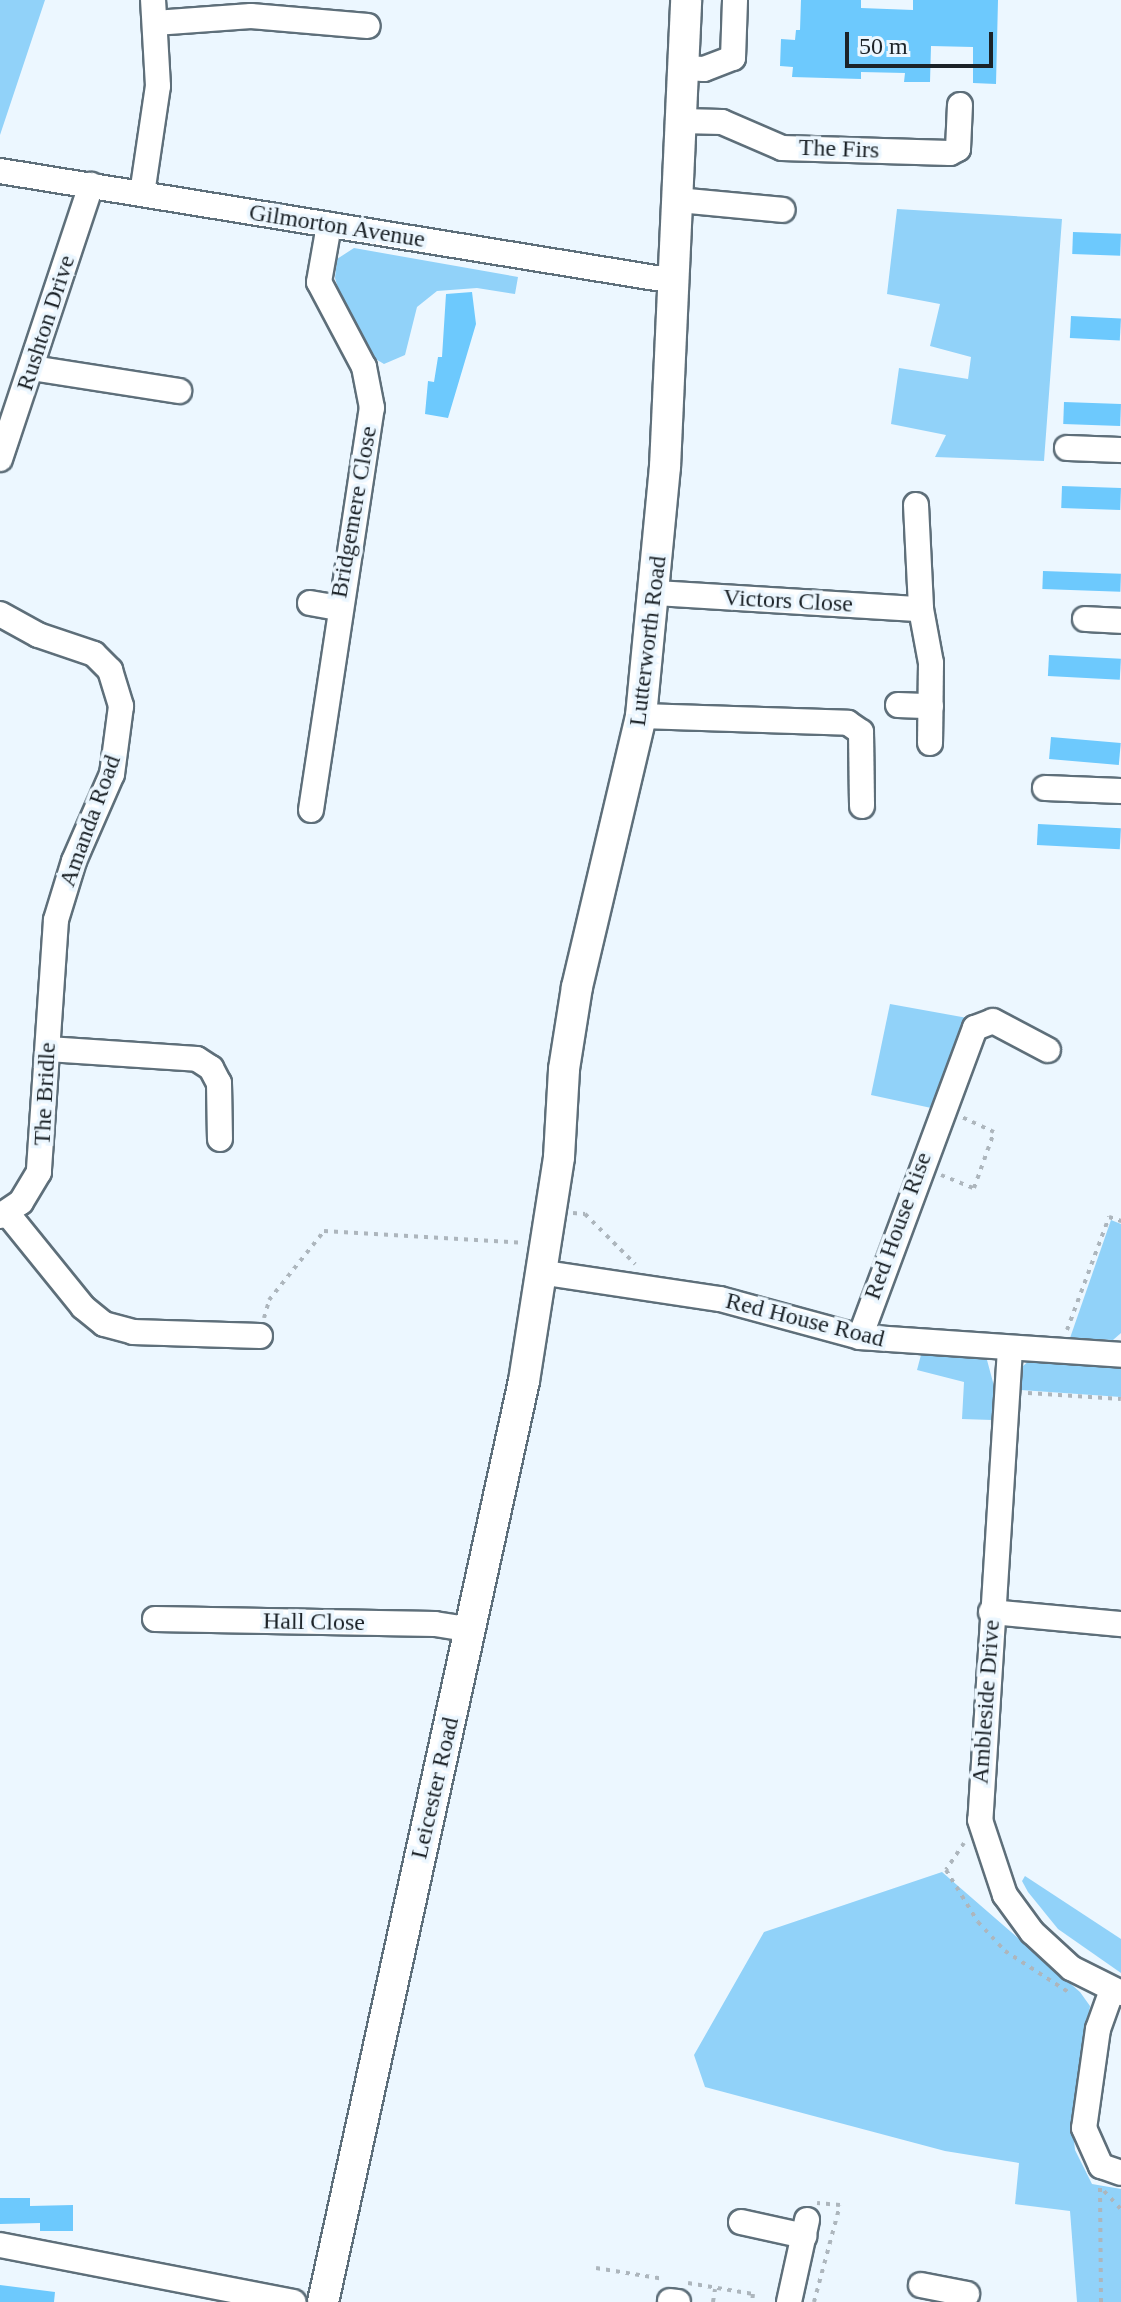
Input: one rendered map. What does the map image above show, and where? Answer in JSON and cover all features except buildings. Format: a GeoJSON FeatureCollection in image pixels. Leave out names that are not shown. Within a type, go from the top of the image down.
{"type":"FeatureCollection","features":[{"type":"Feature","properties":{"kind":"main road","name":"Lutterworth Road"},"geometry":{"type":"LineString","coordinates":[[542,1258],[577,987],[641,716],[656,593],[686,0]]}},
{"type":"Feature","properties":{"kind":"main road","name":"Leicester Road"},"geometry":{"type":"LineString","coordinates":[[323,2302],[374,2050],[471,1630],[524,1381],[542,1258]]}},
{"type":"Feature","properties":{"kind":"street"},"geometry":{"type":"LineString","coordinates":[[683,68],[704,69],[733,58],[735,0]]}},
{"type":"Feature","properties":{"kind":"street"},"geometry":{"type":"LineString","coordinates":[[142,194],[158,86],[154,12],[368,26]]}},
{"type":"Feature","properties":{"kind":"street","name":"The Firs"},"geometry":{"type":"LineString","coordinates":[[681,121],[722,122],[782,148],[950,153],[958,149],[960,105]]}},
{"type":"Feature","properties":{"kind":"street","name":"Gilmorton Avenue"},"geometry":{"type":"LineString","coordinates":[[0,171],[674,281]]}},
{"type":"Feature","properties":{"kind":"street","name":"Rushton Drive"},"geometry":{"type":"LineString","coordinates":[[0,459],[91,185]]}},
{"type":"Feature","properties":{"kind":"street"},"geometry":{"type":"LineString","coordinates":[[678,200],[783,210]]}},
{"type":"Feature","properties":{"kind":"street","name":"Bridgemere Close"},"geometry":{"type":"LineString","coordinates":[[311,810],[338,608],[372,392],[364,367],[319,282],[329,225]]}},
{"type":"Feature","properties":{"kind":"street"},"geometry":{"type":"LineString","coordinates":[[32,368],[179,391]]}},
{"type":"Feature","properties":{"kind":"street"},"geometry":{"type":"LineString","coordinates":[[1067,448],[1121,450]]}},
{"type":"Feature","properties":{"kind":"street"},"geometry":{"type":"LineString","coordinates":[[916,505],[921,609],[931,663],[930,743]]}},
{"type":"Feature","properties":{"kind":"street","name":"Victors Close"},"geometry":{"type":"LineString","coordinates":[[656,593],[921,609]]}},
{"type":"Feature","properties":{"kind":"street"},"geometry":{"type":"LineString","coordinates":[[310,603],[338,608]]}},
{"type":"Feature","properties":{"kind":"street","name":"Amanda Road"},"geometry":{"type":"LineString","coordinates":[[0,614],[38,635],[94,654],[119,689],[112,774],[64,886],[52,955]]}},
{"type":"Feature","properties":{"kind":"street"},"geometry":{"type":"LineString","coordinates":[[1085,619],[1121,621]]}},
{"type":"Feature","properties":{"kind":"street"},"geometry":{"type":"LineString","coordinates":[[898,705],[931,706]]}},
{"type":"Feature","properties":{"kind":"street"},"geometry":{"type":"LineString","coordinates":[[641,716],[848,723],[861,732],[862,806]]}},
{"type":"Feature","properties":{"kind":"street"},"geometry":{"type":"LineString","coordinates":[[1045,788],[1121,791]]}},
{"type":"Feature","properties":{"kind":"street","name":"The Bridle"},"geometry":{"type":"LineString","coordinates":[[4,1215],[32,1189],[39,1172],[52,955]]}},
{"type":"Feature","properties":{"kind":"street","name":"Red House Rise"},"geometry":{"type":"LineString","coordinates":[[860,1337],[940,1112],[975,1028],[993,1021],[1048,1050]]}},
{"type":"Feature","properties":{"kind":"street"},"geometry":{"type":"LineString","coordinates":[[48,1049],[197,1059],[211,1068],[219,1083],[220,1139]]}},
{"type":"Feature","properties":{"kind":"street"},"geometry":{"type":"LineString","coordinates":[[4,1215],[83,1307],[104,1324],[133,1332],[260,1336]]}},
{"type":"Feature","properties":{"kind":"street","name":"Red House Road"},"geometry":{"type":"LineString","coordinates":[[542,1258],[640,1284],[720,1299],[860,1337],[1121,1355]]}},
{"type":"Feature","properties":{"kind":"street","name":"Ambleside Drive"},"geometry":{"type":"LineString","coordinates":[[1010,1349],[980,1798],[984,1840],[1005,1895],[1032,1932],[1071,1968],[1117,1992]]}},
{"type":"Feature","properties":{"kind":"street"},"geometry":{"type":"LineString","coordinates":[[991,1612],[1121,1624]]}},
{"type":"Feature","properties":{"kind":"street","name":"Hall Close"},"geometry":{"type":"LineString","coordinates":[[155,1619],[435,1624],[471,1630]]}},
{"type":"Feature","properties":{"kind":"street"},"geometry":{"type":"LineString","coordinates":[[1110,2180],[1084,2128],[1098,2029],[1117,1992]]}},
{"type":"Feature","properties":{"kind":"street"},"geometry":{"type":"LineString","coordinates":[[741,2222],[806,2228],[789,2302]]}},
{"type":"Feature","properties":{"kind":"street"},"geometry":{"type":"LineString","coordinates":[[0,2245],[294,2302]]}},
{"type":"Feature","properties":{"kind":"street"},"geometry":{"type":"LineString","coordinates":[[935,2292],[967,2294]]}},
{"type":"Feature","properties":{"kind":"path"},"geometry":{"type":"LineString","coordinates":[[920,1167],[974,1188],[994,1132],[940,1112]]}},
{"type":"Feature","properties":{"kind":"path"},"geometry":{"type":"LineString","coordinates":[[550,1212],[585,1214],[641,1269],[640,1284]]}},
{"type":"Feature","properties":{"kind":"path"},"geometry":{"type":"LineString","coordinates":[[1062,1352],[1109,1217],[1121,1221]]}},
{"type":"Feature","properties":{"kind":"path"},"geometry":{"type":"LineString","coordinates":[[260,1336],[269,1300],[324,1231],[542,1258]]}},
{"type":"Feature","properties":{"kind":"path"},"geometry":{"type":"LineString","coordinates":[[1008,1391],[1121,1399]]}},
{"type":"Feature","properties":{"kind":"path"},"geometry":{"type":"LineString","coordinates":[[1101,2302],[1110,2180]]}},
{"type":"Feature","properties":{"kind":"path"},"geometry":{"type":"LineString","coordinates":[[713,2302],[715,2288]]}},
{"type":"Feature","properties":{"kind":"shaded area"},"geometry":{"type":"Polygon","coordinates":[[[0,0],[45,0],[0,135],[0,0]]]}},
{"type":"Feature","properties":{"kind":"shaded area"},"geometry":{"type":"Polygon","coordinates":[[[897,209],[1062,219],[1044,461],[935,457],[946,435],[891,424],[899,368],[968,379],[971,357],[930,346],[940,304],[887,294],[897,209]]]}},
{"type":"Feature","properties":{"kind":"shaded area"},"geometry":{"type":"Polygon","coordinates":[[[354,248],[518,277],[515,294],[477,288],[437,291],[417,307],[405,355],[384,364],[374,358],[343,305],[335,278],[337,259],[354,248]]]}},
{"type":"Feature","properties":{"kind":"shaded area"},"geometry":{"type":"Polygon","coordinates":[[[890,1004],[973,1019],[936,1109],[871,1095],[890,1004]]]}},
{"type":"Feature","properties":{"kind":"shaded area"},"geometry":{"type":"Polygon","coordinates":[[[1111,1220],[1121,1224],[1121,1333],[1113,1340],[1070,1338],[1111,1220]]]}},
{"type":"Feature","properties":{"kind":"shaded area"},"geometry":{"type":"Polygon","coordinates":[[[922,1351],[987,1360],[994,1386],[992,1420],[962,1419],[964,1382],[917,1370],[922,1351]]]}},
{"type":"Feature","properties":{"kind":"shaded area"},"geometry":{"type":"Polygon","coordinates":[[[1030,1360],[1121,1362],[1121,1397],[1021,1390],[1023,1366],[1030,1360]]]}},
{"type":"Feature","properties":{"kind":"shaded area"},"geometry":{"type":"Polygon","coordinates":[[[942,1872],[1080,1992],[1090,2006],[1073,2131],[1075,2150],[1092,2184],[1121,2189],[1121,2302],[1077,2302],[1070,2211],[1015,2204],[1019,2163],[945,2151],[705,2087],[694,2055],[764,1932],[942,1872]]]}},
{"type":"Feature","properties":{"kind":"shaded area"},"geometry":{"type":"Polygon","coordinates":[[[1025,1876],[1121,1939],[1121,1973],[1058,1929],[1028,1892],[1022,1881],[1025,1876]]]}}]}
